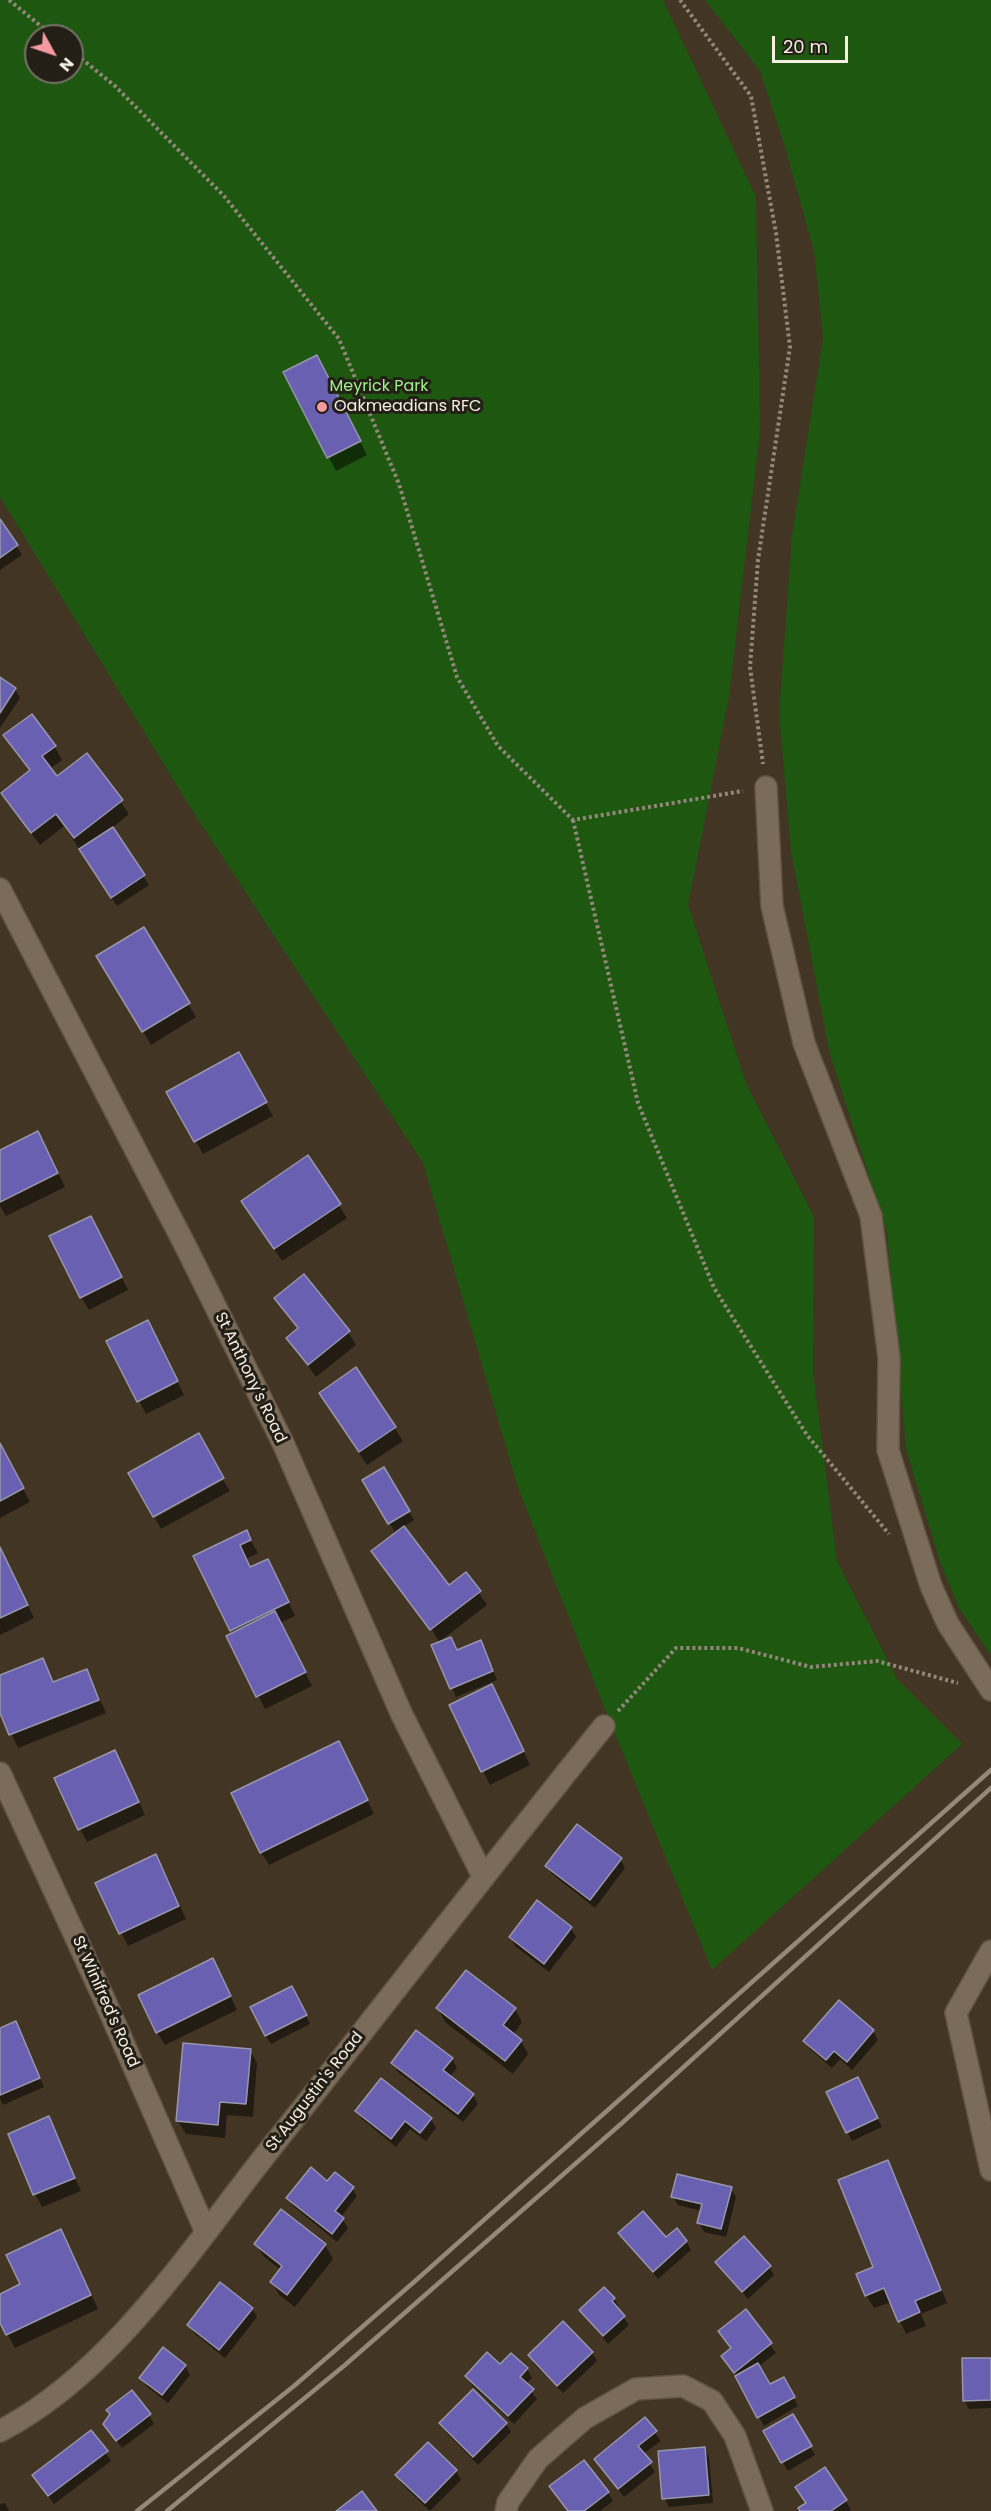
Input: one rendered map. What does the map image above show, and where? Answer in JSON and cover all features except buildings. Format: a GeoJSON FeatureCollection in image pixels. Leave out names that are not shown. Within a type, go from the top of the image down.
{"type":"FeatureCollection","features":[{"type":"Feature","properties":{"kind":"street"},"geometry":{"type":"LineString","coordinates":[[766,787],[772,906],[804,1043],[871,1216],[889,1358],[888,1450],[931,1586],[948,1624],[991,1690]]}},
{"type":"Feature","properties":{"kind":"street","name":"St Anthony's Road"},"geometry":{"type":"LineString","coordinates":[[0,889],[187,1249],[283,1443],[402,1715],[483,1876]]}},
{"type":"Feature","properties":{"kind":"street","name":"St Augustin's Road"},"geometry":{"type":"LineString","coordinates":[[0,2431],[28,2417],[114,2344],[206,2232],[433,1944],[483,1876],[604,1726]]}},
{"type":"Feature","properties":{"kind":"street","name":"St Winifred's Road"},"geometry":{"type":"LineString","coordinates":[[0,1773],[105,2001],[206,2232]]}},
{"type":"Feature","properties":{"kind":"street"},"geometry":{"type":"LineString","coordinates":[[991,1951],[956,2013],[991,2170]]}},
{"type":"Feature","properties":{"kind":"street"},"geometry":{"type":"LineString","coordinates":[[506,2511],[508,2502],[538,2458],[585,2418],[636,2390],[683,2386],[712,2402],[735,2436],[762,2511]]}},
{"type":"Feature","properties":{"kind":"path"},"geometry":{"type":"LineString","coordinates":[[9,0],[38,24]]}},
{"type":"Feature","properties":{"kind":"path"},"geometry":{"type":"LineString","coordinates":[[573,820],[766,787],[750,667],[758,560],[790,347],[776,233],[751,96],[680,0]]}},
{"type":"Feature","properties":{"kind":"path"},"geometry":{"type":"LineString","coordinates":[[84,61],[116,86],[224,196],[339,339],[399,484],[457,677],[498,746],[573,820],[638,1103],[714,1288],[807,1435],[895,1541]]}},
{"type":"Feature","properties":{"kind":"path"},"geometry":{"type":"LineString","coordinates":[[604,1726],[676,1648],[738,1648],[811,1667],[877,1661],[968,1686]]}},
{"type":"Feature","properties":{"kind":"green space","name":"Meyrick Park"},"geometry":{"type":"Polygon","coordinates":[[[0,0],[663,0],[756,197],[760,431],[729,696],[688,905],[746,1083],[814,1217],[813,1372],[837,1561],[897,1679],[962,1744],[712,1970],[606,1712],[517,1485],[423,1163],[195,815],[0,497],[0,0]]]}},
{"type":"Feature","properties":{"kind":"green space"},"geometry":{"type":"Polygon","coordinates":[[[705,0],[991,0],[991,1655],[959,1608],[941,1565],[906,1449],[887,1232],[830,1055],[791,851],[779,714],[792,535],[823,338],[814,251],[785,147],[760,71],[705,0]]]}},
{"type":"Feature","properties":{"kind":"railway"},"geometry":{"type":"LineString","coordinates":[[137,2511],[294,2386],[414,2282],[991,1770]]}},
{"type":"Feature","properties":{"kind":"railway"},"geometry":{"type":"LineString","coordinates":[[167,2511],[345,2365],[622,2123],[991,1788]]}},
{"type":"Feature","properties":{"kind":"place","name":"Oakmeadians RFC"},"geometry":{"type":"Point","coordinates":[322,407]}}]}
